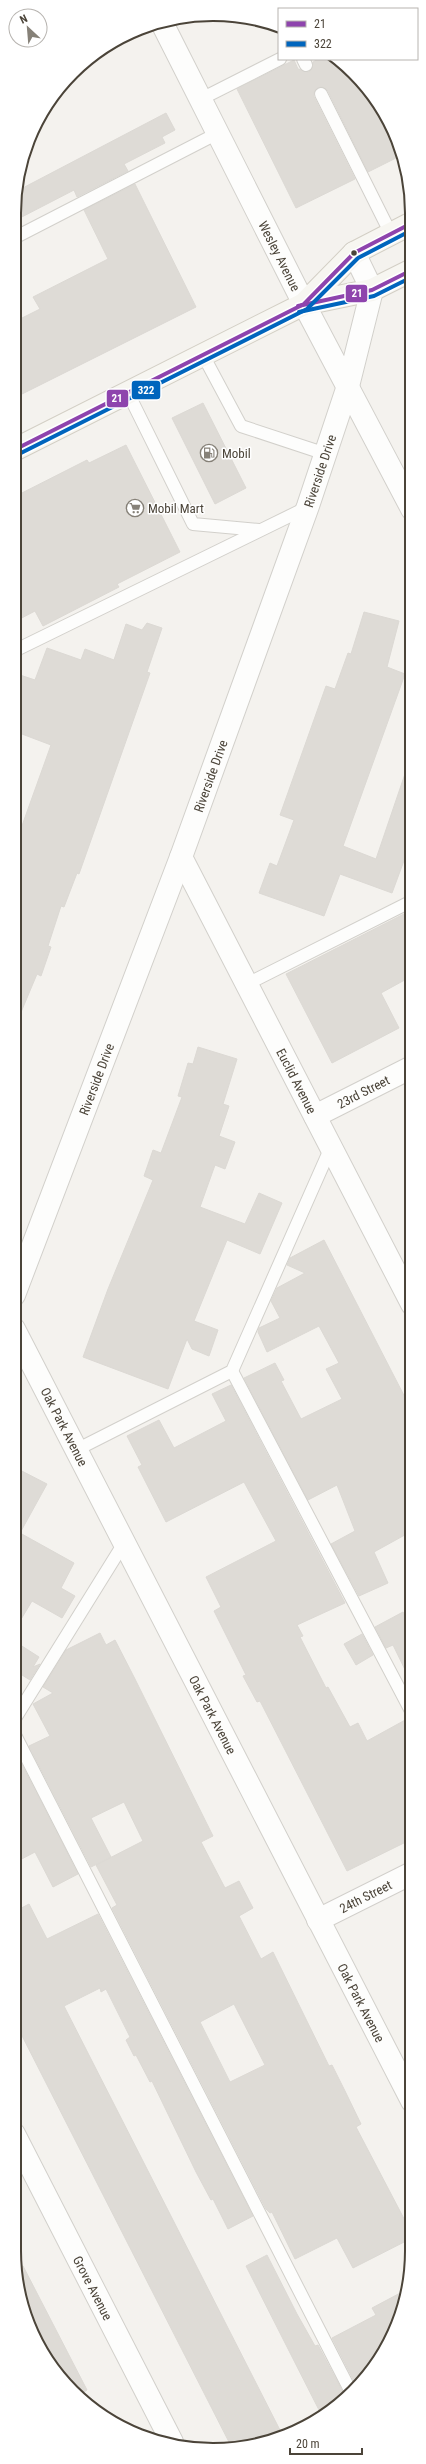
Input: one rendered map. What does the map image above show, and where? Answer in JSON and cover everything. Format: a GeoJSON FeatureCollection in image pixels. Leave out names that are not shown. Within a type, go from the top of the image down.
{"type":"FeatureCollection","features":[{"type":"Feature","properties":{"kind":"main road"},"geometry":{"type":"LineString","coordinates":[[304,304],[354,253],[405,227]]}},
{"type":"Feature","properties":{"kind":"main road"},"geometry":{"type":"LineString","coordinates":[[21,446],[304,304],[372,290],[405,274]]}},
{"type":"Feature","properties":{"kind":"street","name":"Wesley Avenue"},"geometry":{"type":"LineString","coordinates":[[164,28],[304,304],[405,496]]}},
{"type":"Feature","properties":{"kind":"street"},"geometry":{"type":"LineString","coordinates":[[354,253],[372,290]]}},
{"type":"Feature","properties":{"kind":"street","name":"Riverside Drive"},"geometry":{"type":"LineString","coordinates":[[21,1276],[181,857],[308,506],[348,386],[372,290]]}},
{"type":"Feature","properties":{"kind":"street","name":"Euclid Avenue"},"geometry":{"type":"LineString","coordinates":[[181,857],[405,1290]]}},
{"type":"Feature","properties":{"kind":"street","name":"23rd Street"},"geometry":{"type":"LineString","coordinates":[[315,1116],[405,1071]]}},
{"type":"Feature","properties":{"kind":"street","name":"Oak Park Avenue"},"geometry":{"type":"LineString","coordinates":[[21,1343],[405,2088]]}},
{"type":"Feature","properties":{"kind":"street","name":"24th Street"},"geometry":{"type":"LineString","coordinates":[[318,1920],[405,1876]]}},
{"type":"Feature","properties":{"kind":"street","name":"Grove Avenue"},"geometry":{"type":"LineString","coordinates":[[21,2148],[170,2438]]}},
{"type":"Feature","properties":{"kind":"lane"},"geometry":{"type":"LineString","coordinates":[[201,99],[278,60]]}},
{"type":"Feature","properties":{"kind":"lane"},"geometry":{"type":"LineString","coordinates":[[321,94],[391,234]]}},
{"type":"Feature","properties":{"kind":"lane"},"geometry":{"type":"LineString","coordinates":[[21,234],[218,133]]}},
{"type":"Feature","properties":{"kind":"lane"},"geometry":{"type":"LineString","coordinates":[[203,355],[241,426],[326,454]]}},
{"type":"Feature","properties":{"kind":"lane"},"geometry":{"type":"LineString","coordinates":[[128,393],[194,524],[260,530]]}},
{"type":"Feature","properties":{"kind":"lane"},"geometry":{"type":"LineString","coordinates":[[21,648],[308,506]]}},
{"type":"Feature","properties":{"kind":"lane"},"geometry":{"type":"LineString","coordinates":[[247,984],[405,904]]}},
{"type":"Feature","properties":{"kind":"lane"},"geometry":{"type":"LineString","coordinates":[[76,1450],[232,1371],[331,1147]]}},
{"type":"Feature","properties":{"kind":"lane"},"geometry":{"type":"LineString","coordinates":[[232,1371],[405,1700]]}},
{"type":"Feature","properties":{"kind":"lane"},"geometry":{"type":"LineString","coordinates":[[21,1709],[124,1543]]}},
{"type":"Feature","properties":{"kind":"lane"},"geometry":{"type":"LineString","coordinates":[[21,1747],[349,2387]]}},
{"type":"Feature","properties":{"kind":"building"},"geometry":{"type":"Polygon","coordinates":[[[294,60],[298,69],[309,72],[312,69],[313,62],[316,60],[329,60],[349,77],[357,86],[373,106],[385,128],[397,158],[368,172],[328,91],[322,87],[317,88],[314,93],[314,97],[355,179],[296,208],[237,89],[294,60]]]}},
{"type":"Feature","properties":{"kind":"building"},"geometry":{"type":"Polygon","coordinates":[[[166,113],[175,130],[162,137],[165,143],[124,164],[128,171],[77,197],[74,190],[21,217],[23,188],[166,113]]]}},
{"type":"Feature","properties":{"kind":"building"},"geometry":{"type":"Polygon","coordinates":[[[135,184],[196,307],[21,394],[21,318],[40,309],[33,297],[108,259],[84,210],[135,184]]]}},
{"type":"Feature","properties":{"kind":"building","name":"Mobil"},"geometry":{"type":"Polygon","coordinates":[[[203,403],[246,488],[215,504],[172,418],[203,403]]]}},
{"type":"Feature","properties":{"kind":"building"},"geometry":{"type":"Polygon","coordinates":[[[126,445],[180,552],[117,584],[119,587],[43,626],[35,611],[21,618],[21,493],[87,460],[89,463],[126,445]]]}},
{"type":"Feature","properties":{"kind":"building"},"geometry":{"type":"Polygon","coordinates":[[[364,612],[399,621],[387,667],[405,674],[343,846],[376,859],[405,774],[405,858],[392,893],[340,874],[324,916],[259,893],[270,863],[277,866],[294,820],[280,815],[326,686],[335,689],[348,653],[351,654],[364,612]]]}},
{"type":"Feature","properties":{"kind":"building"},"geometry":{"type":"Polygon","coordinates":[[[147,623],[162,628],[147,672],[150,673],[79,874],[77,873],[64,907],[61,906],[48,946],[51,947],[41,976],[37,974],[21,1012],[21,829],[51,745],[21,734],[21,675],[35,680],[47,648],[81,660],[85,649],[114,660],[126,624],[142,630],[147,623]]]}},
{"type":"Feature","properties":{"kind":"building"},"geometry":{"type":"Polygon","coordinates":[[[404,914],[405,916],[405,980],[381,993],[399,1028],[332,1063],[286,974],[404,914]]]}},
{"type":"Feature","properties":{"kind":"building"},"geometry":{"type":"Polygon","coordinates":[[[198,1047],[237,1059],[223,1104],[229,1106],[219,1136],[235,1142],[225,1169],[215,1165],[200,1207],[245,1224],[259,1193],[282,1203],[260,1254],[227,1240],[194,1321],[218,1330],[209,1356],[192,1349],[187,1339],[168,1389],[83,1357],[108,1289],[153,1180],[144,1176],[153,1150],[161,1153],[182,1097],[178,1096],[188,1063],[193,1064],[198,1047]]]}},
{"type":"Feature","properties":{"kind":"building"},"geometry":{"type":"Polygon","coordinates":[[[324,1240],[405,1397],[405,1535],[374,1552],[388,1583],[359,1596],[331,1544],[355,1531],[337,1485],[308,1500],[244,1378],[275,1363],[284,1380],[281,1381],[301,1419],[342,1399],[326,1369],[339,1363],[319,1326],[267,1352],[258,1332],[259,1328],[280,1318],[271,1301],[277,1288],[305,1273],[287,1265],[290,1258],[324,1240]]]}},
{"type":"Feature","properties":{"kind":"building"},"geometry":{"type":"Polygon","coordinates":[[[231,1385],[345,1603],[297,1625],[303,1636],[300,1637],[326,1688],[328,1687],[350,1727],[358,1723],[367,1741],[405,1720],[405,1842],[347,1871],[260,1701],[257,1702],[243,1676],[246,1675],[214,1611],[221,1607],[206,1577],[276,1541],[244,1482],[166,1522],[138,1467],[142,1465],[127,1436],[159,1420],[174,1448],[226,1421],[212,1394],[231,1385]]]}},
{"type":"Feature","properties":{"kind":"building"},"geometry":{"type":"Polygon","coordinates":[[[21,1471],[47,1484],[21,1531],[21,1471]]]}},
{"type":"Feature","properties":{"kind":"building"},"geometry":{"type":"Polygon","coordinates":[[[21,1534],[74,1563],[61,1588],[75,1596],[62,1618],[32,1601],[21,1619],[21,1534]]]}},
{"type":"Feature","properties":{"kind":"building"},"geometry":{"type":"Polygon","coordinates":[[[403,1612],[405,1616],[405,1670],[393,1645],[386,1648],[375,1627],[403,1612]]]}},
{"type":"Feature","properties":{"kind":"building"},"geometry":{"type":"Polygon","coordinates":[[[100,1633],[106,1645],[115,1640],[213,1836],[201,1842],[225,1888],[239,1881],[253,1908],[239,1916],[261,1959],[273,1952],[329,2066],[332,2065],[361,2124],[356,2127],[405,2221],[405,2242],[353,2268],[337,2238],[295,2259],[272,2212],[270,2213],[266,2209],[112,1908],[117,1905],[96,1865],[143,1841],[124,1802],[91,1818],[111,1857],[91,1867],[29,1746],[50,1736],[33,1704],[53,1693],[43,1687],[66,1650],[100,1633]],[[234,2004],[200,2022],[230,2082],[265,2065],[234,2004]]]}},
{"type":"Feature","properties":{"kind":"building"},"geometry":{"type":"Polygon","coordinates":[[[362,1634],[373,1655],[356,1665],[344,1644],[362,1634]]]}},
{"type":"Feature","properties":{"kind":"building"},"geometry":{"type":"Polygon","coordinates":[[[21,1645],[39,1657],[33,1667],[40,1664],[30,1680],[21,1674],[21,1645]]]}},
{"type":"Feature","properties":{"kind":"building"},"geometry":{"type":"Polygon","coordinates":[[[21,1763],[78,1874],[53,1887],[35,1852],[21,1859],[21,1763]]]}},
{"type":"Feature","properties":{"kind":"building"},"geometry":{"type":"Polygon","coordinates":[[[29,1904],[47,1939],[98,1914],[253,2216],[228,2229],[213,2199],[211,2200],[196,2172],[152,2081],[150,2082],[136,2055],[134,2056],[126,2040],[130,2037],[106,1989],[101,1992],[100,1988],[64,2006],[280,2431],[263,2436],[229,2442],[21,2034],[21,1908],[29,1904]]]}},
{"type":"Feature","properties":{"kind":"building"},"geometry":{"type":"Polygon","coordinates":[[[267,2255],[297,2314],[315,2346],[318,2345],[343,2392],[320,2411],[246,2266],[267,2255]]]}},
{"type":"Feature","properties":{"kind":"building"},"geometry":{"type":"Polygon","coordinates":[[[23,2266],[87,2390],[83,2393],[53,2358],[41,2336],[31,2313],[21,2267],[23,2266]]]}},
{"type":"Feature","properties":{"kind":"building"},"geometry":{"type":"Polygon","coordinates":[[[400,2293],[395,2313],[385,2336],[373,2358],[354,2381],[332,2338],[376,2315],[372,2308],[400,2293]]]}},
{"type":"Feature","properties":{"kind":"transit line","name":"21"},"geometry":{"type":"LineString","coordinates":[[21,446],[304,304],[354,253],[405,227]]}},
{"type":"Feature","properties":{"kind":"transit line","name":"322"},"geometry":{"type":"LineString","coordinates":[[21,453],[307,309],[358,258],[405,234]]}},
{"type":"Feature","properties":{"kind":"transit line","name":"21"},"geometry":{"type":"LineString","coordinates":[[298,306],[372,290],[405,274]]}},
{"type":"Feature","properties":{"kind":"transit line","name":"322"},"geometry":{"type":"LineString","coordinates":[[299,312],[374,296],[405,280]]}},
{"type":"Feature","properties":{"kind":"place","name":"Mobil"},"geometry":{"type":"Point","coordinates":[209,453]}},
{"type":"Feature","properties":{"kind":"place","name":"Mobil Mart"},"geometry":{"type":"Point","coordinates":[135,508]}}]}
